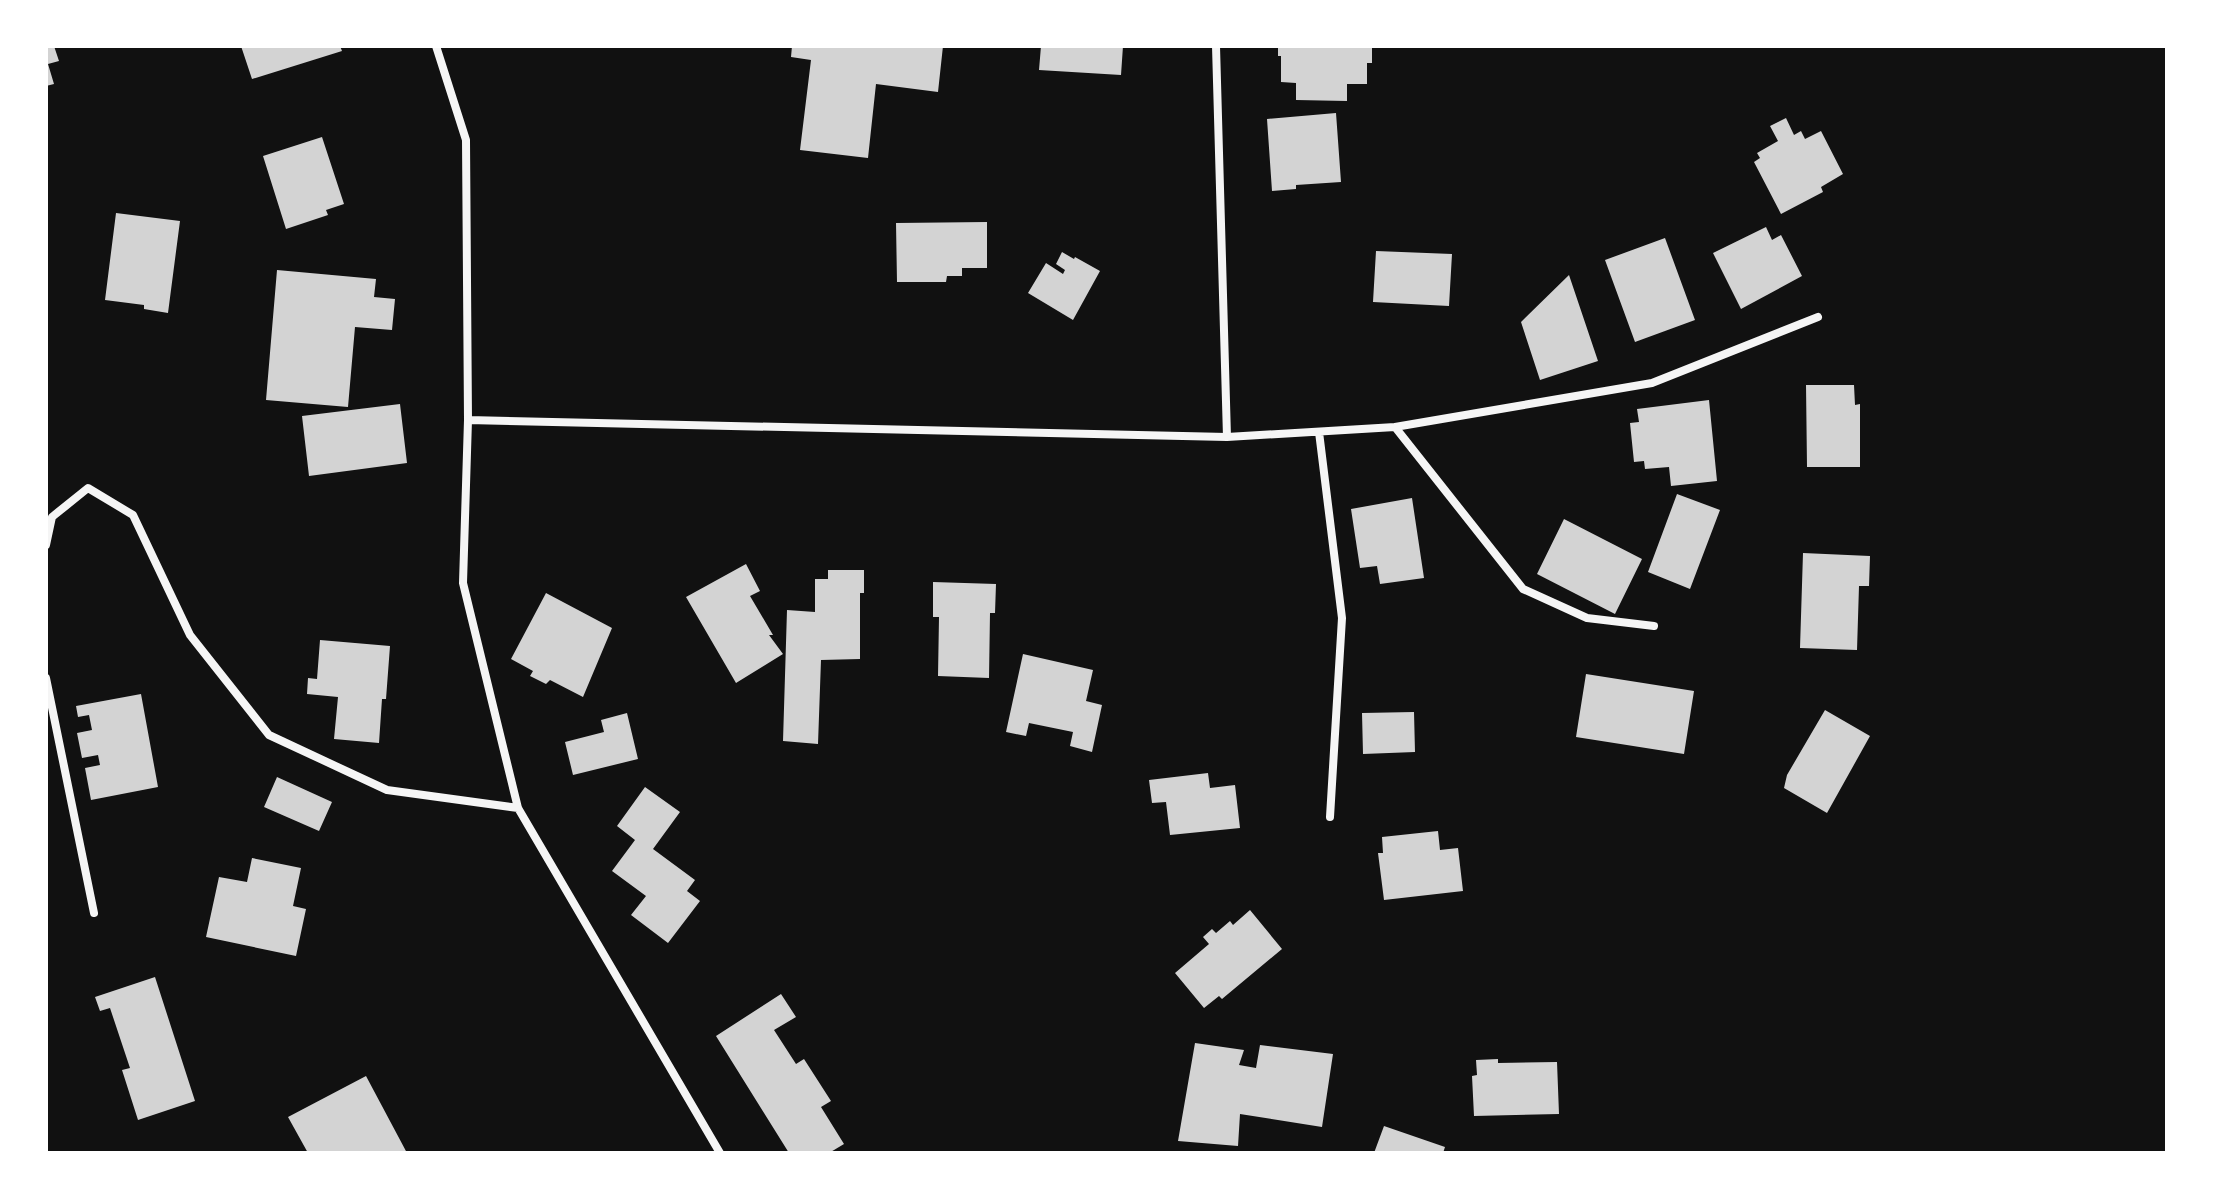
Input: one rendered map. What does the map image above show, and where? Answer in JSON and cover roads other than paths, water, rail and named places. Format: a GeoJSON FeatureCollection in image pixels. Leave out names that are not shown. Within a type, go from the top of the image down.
{"type":"FeatureCollection","features":[{"type":"Feature","properties":{"kind":"street"},"geometry":{"type":"LineString","coordinates":[[436,46],[466,140],[468,420],[463,583],[518,808],[720,1153]]}},
{"type":"Feature","properties":{"kind":"street"},"geometry":{"type":"LineString","coordinates":[[1216,46],[1227,437]]}},
{"type":"Feature","properties":{"kind":"street"},"geometry":{"type":"LineString","coordinates":[[468,420],[1227,437],[1395,427],[1652,383],[1818,317]]}},
{"type":"Feature","properties":{"kind":"street"},"geometry":{"type":"LineString","coordinates":[[1395,427],[1523,589],[1587,618],[1654,626]]}},
{"type":"Feature","properties":{"kind":"street"},"geometry":{"type":"LineString","coordinates":[[1319,432],[1342,618],[1330,817]]}},
{"type":"Feature","properties":{"kind":"street"},"geometry":{"type":"LineString","coordinates":[[46,545],[52,517],[88,488],[133,515],[190,635],[269,735],[387,790],[518,808]]}},
{"type":"Feature","properties":{"kind":"street"},"geometry":{"type":"LineString","coordinates":[[46,678],[94,913]]}}]}
